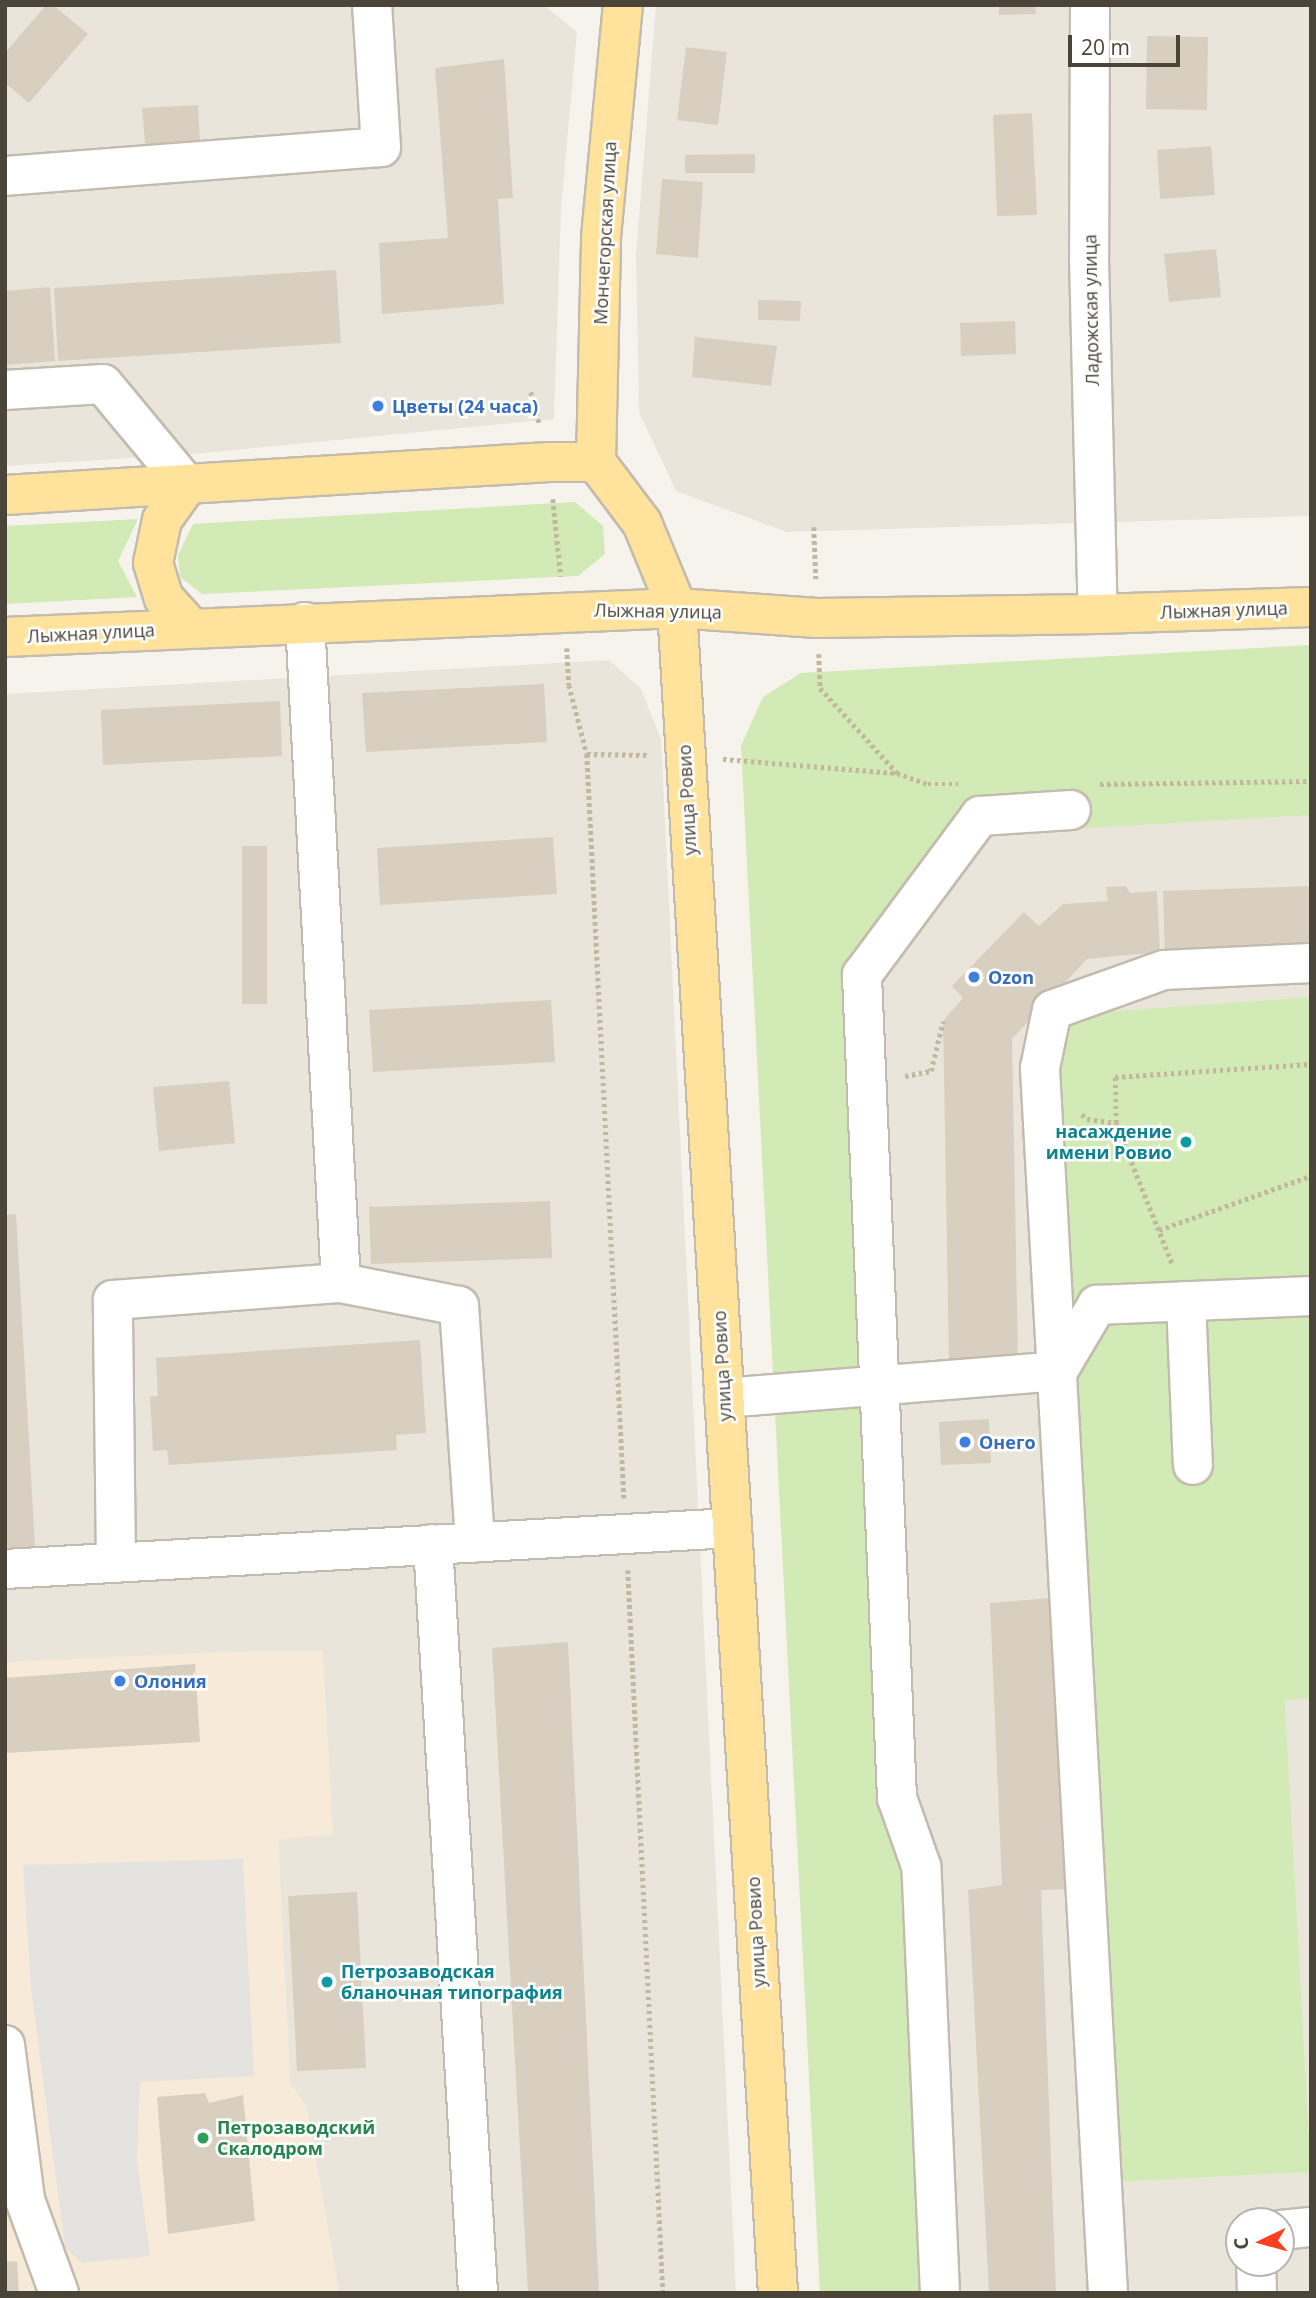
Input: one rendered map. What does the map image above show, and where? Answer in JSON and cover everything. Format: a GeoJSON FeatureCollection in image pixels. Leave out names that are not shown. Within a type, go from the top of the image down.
{"type":"FeatureCollection","features":[{"type":"Feature","properties":{"kind":"main road","name":"Мончегорская улица"},"geometry":{"type":"LineString","coordinates":[[596,461],[601,237],[623,5]]}},
{"type":"Feature","properties":{"kind":"main road"},"geometry":{"type":"LineString","coordinates":[[5,495],[596,461]]}},
{"type":"Feature","properties":{"kind":"main road","name":"улица Ровио"},"geometry":{"type":"LineString","coordinates":[[596,461],[642,523],[677,607],[778,2293]]}},
{"type":"Feature","properties":{"kind":"main road"},"geometry":{"type":"LineString","coordinates":[[187,485],[162,520],[153,563],[164,598],[191,628]]}},
{"type":"Feature","properties":{"kind":"main road","name":"Лыжная улица"},"geometry":{"type":"LineString","coordinates":[[5,637],[677,607],[817,618],[1098,614],[1311,607]]}},
{"type":"Feature","properties":{"kind":"street"},"geometry":{"type":"LineString","coordinates":[[5,176],[381,147],[372,5]]}},
{"type":"Feature","properties":{"kind":"street","name":"Ладожская улица"},"geometry":{"type":"LineString","coordinates":[[1090,5],[1089,258],[1098,614]]}},
{"type":"Feature","properties":{"kind":"street"},"geometry":{"type":"LineString","coordinates":[[5,390],[103,384],[187,485]]}},
{"type":"Feature","properties":{"kind":"street"},"geometry":{"type":"LineString","coordinates":[[305,622],[341,1283]]}},
{"type":"Feature","properties":{"kind":"street"},"geometry":{"type":"LineString","coordinates":[[940,2293],[921,1866],[897,1798],[862,975],[980,816],[1079,797]]}},
{"type":"Feature","properties":{"kind":"street"},"geometry":{"type":"LineString","coordinates":[[1108,2293],[1041,1068],[1052,1010],[1164,970],[1311,964]]}},
{"type":"Feature","properties":{"kind":"street"},"geometry":{"type":"LineString","coordinates":[[116,1562],[113,1300],[341,1283],[459,1306],[475,1542]]}},
{"type":"Feature","properties":{"kind":"street"},"geometry":{"type":"LineString","coordinates":[[1058,1371],[1097,1305],[1311,1296]]}},
{"type":"Feature","properties":{"kind":"street"},"geometry":{"type":"LineString","coordinates":[[1186,1301],[1193,1465]]}},
{"type":"Feature","properties":{"kind":"street"},"geometry":{"type":"LineString","coordinates":[[724,1398],[1058,1371]]}},
{"type":"Feature","properties":{"kind":"street"},"geometry":{"type":"LineString","coordinates":[[5,1569],[731,1528]]}},
{"type":"Feature","properties":{"kind":"street"},"geometry":{"type":"LineString","coordinates":[[433,1544],[478,2293]]}},
{"type":"Feature","properties":{"kind":"street"},"geometry":{"type":"LineString","coordinates":[[5,2045],[25,2200],[59,2293]]}},
{"type":"Feature","properties":{"kind":"path"},"geometry":{"type":"LineString","coordinates":[[814,527],[820,688],[897,774],[928,783],[968,784]]}},
{"type":"Feature","properties":{"kind":"path"},"geometry":{"type":"LineString","coordinates":[[1079,797],[1311,781]]}},
{"type":"Feature","properties":{"kind":"path"},"geometry":{"type":"LineString","coordinates":[[866,1084],[931,1071],[943,1021]]}},
{"type":"Feature","properties":{"kind":"path"},"geometry":{"type":"LineString","coordinates":[[1186,1301],[1116,1123],[1115,1077],[1311,1064]]}},
{"type":"Feature","properties":{"kind":"path"},"geometry":{"type":"LineString","coordinates":[[1080,1111],[1087,1119],[1116,1123]]}},
{"type":"Feature","properties":{"kind":"path"},"geometry":{"type":"LineString","coordinates":[[1158,1230],[1311,1176]]}},
{"type":"Feature","properties":{"kind":"shaded area"},"geometry":{"type":"Polygon","coordinates":[[[5,5],[544,5],[577,32],[561,208],[554,419],[193,454],[5,466],[5,5]]]}},
{"type":"Feature","properties":{"kind":"shaded area"},"geometry":{"type":"Polygon","coordinates":[[[656,5],[1311,5],[1311,516],[787,532],[676,491],[639,412],[636,255],[656,5]]]}},
{"type":"Feature","properties":{"kind":"shaded area"},"geometry":{"type":"Polygon","coordinates":[[[609,660],[641,689],[661,739],[736,2293],[339,2293],[307,2108],[290,2083],[278,1839],[333,1834],[5,1662],[5,694],[609,660]]]}},
{"type":"Feature","properties":{"kind":"shaded area"},"geometry":{"type":"Polygon","coordinates":[[[1311,815],[1311,997],[1058,1015],[1115,2182],[1311,2172],[1311,2293],[940,2293],[882,979],[990,834],[1311,815]]]}},
{"type":"Feature","properties":{"kind":"shaded area"},"geometry":{"type":"Polygon","coordinates":[[[245,1651],[323,1651],[333,1834],[278,1840],[290,2083],[307,2108],[339,2293],[5,2293],[5,1662],[245,1651]]]}},
{"type":"Feature","properties":{"kind":"shaded area"},"geometry":{"type":"Polygon","coordinates":[[[1311,1698],[1311,2170],[1285,1699],[1311,1698]]]}},
{"type":"Feature","properties":{"kind":"shaded area"},"geometry":{"type":"Polygon","coordinates":[[[243,1859],[254,2076],[140,2082],[137,2159],[150,2256],[82,2263],[65,2247],[31,1988],[23,1865],[243,1859]]]}},
{"type":"Feature","properties":{"kind":"green space"},"geometry":{"type":"Polygon","coordinates":[[[575,502],[603,526],[605,554],[578,576],[202,594],[180,577],[178,555],[193,524],[575,502]]]}},
{"type":"Feature","properties":{"kind":"green space"},"geometry":{"type":"Polygon","coordinates":[[[138,519],[118,561],[137,597],[5,604],[5,526],[138,519]]]}},
{"type":"Feature","properties":{"kind":"green space"},"geometry":{"type":"Polygon","coordinates":[[[1311,645],[1311,815],[990,834],[882,979],[940,2293],[820,2293],[741,746],[763,697],[801,673],[1311,645]]]}},
{"type":"Feature","properties":{"kind":"green space"},"geometry":{"type":"Polygon","coordinates":[[[1311,997],[1311,1698],[1285,1700],[1311,2172],[1114,2182],[1056,1084],[1057,1015],[1311,997]]]}},
{"type":"Feature","properties":{"kind":"building"},"geometry":{"type":"Polygon","coordinates":[[[46,5],[53,5],[88,34],[29,103],[5,83],[5,53],[46,5]]]}},
{"type":"Feature","properties":{"kind":"building"},"geometry":{"type":"Polygon","coordinates":[[[999,5],[1035,5],[1036,14],[999,15],[999,5]]]}},
{"type":"Feature","properties":{"kind":"building"},"geometry":{"type":"Polygon","coordinates":[[[1147,36],[1208,37],[1207,110],[1146,109],[1147,36]]]}},
{"type":"Feature","properties":{"kind":"building"},"geometry":{"type":"Polygon","coordinates":[[[686,47],[727,52],[718,125],[677,120],[686,47]]]}},
{"type":"Feature","properties":{"kind":"building"},"geometry":{"type":"Polygon","coordinates":[[[504,59],[513,198],[498,199],[504,304],[382,314],[379,243],[448,238],[435,68],[504,59]]]}},
{"type":"Feature","properties":{"kind":"building"},"geometry":{"type":"Polygon","coordinates":[[[198,105],[200,142],[145,144],[142,108],[198,105]]]}},
{"type":"Feature","properties":{"kind":"building"},"geometry":{"type":"Polygon","coordinates":[[[1032,113],[1037,215],[997,216],[993,115],[1032,113]]]}},
{"type":"Feature","properties":{"kind":"building"},"geometry":{"type":"Polygon","coordinates":[[[1211,146],[1215,195],[1160,199],[1157,150],[1211,146]]]}},
{"type":"Feature","properties":{"kind":"building"},"geometry":{"type":"Polygon","coordinates":[[[755,154],[755,173],[685,173],[685,155],[755,154]]]}},
{"type":"Feature","properties":{"kind":"building"},"geometry":{"type":"Polygon","coordinates":[[[662,179],[703,182],[698,258],[656,254],[662,179]]]}},
{"type":"Feature","properties":{"kind":"building"},"geometry":{"type":"Polygon","coordinates":[[[1216,249],[1221,297],[1169,302],[1164,254],[1216,249]]]}},
{"type":"Feature","properties":{"kind":"building"},"geometry":{"type":"Polygon","coordinates":[[[336,270],[341,343],[58,361],[54,288],[336,270]]]}},
{"type":"Feature","properties":{"kind":"building"},"geometry":{"type":"Polygon","coordinates":[[[50,287],[55,361],[5,365],[5,291],[50,287]]]}},
{"type":"Feature","properties":{"kind":"building"},"geometry":{"type":"Polygon","coordinates":[[[758,300],[801,301],[800,321],[758,320],[758,300]]]}},
{"type":"Feature","properties":{"kind":"building"},"geometry":{"type":"Polygon","coordinates":[[[1015,321],[1016,354],[961,356],[960,323],[1015,321]]]}},
{"type":"Feature","properties":{"kind":"building"},"geometry":{"type":"Polygon","coordinates":[[[695,337],[777,346],[771,386],[692,377],[695,337]]]}},
{"type":"Feature","properties":{"kind":"building"},"geometry":{"type":"Polygon","coordinates":[[[544,684],[547,742],[366,752],[362,693],[544,684]]]}},
{"type":"Feature","properties":{"kind":"building"},"geometry":{"type":"Polygon","coordinates":[[[280,701],[282,756],[103,765],[101,710],[280,701]]]}},
{"type":"Feature","properties":{"kind":"building"},"geometry":{"type":"Polygon","coordinates":[[[553,837],[557,894],[380,905],[377,848],[553,837]]]}},
{"type":"Feature","properties":{"kind":"building"},"geometry":{"type":"Polygon","coordinates":[[[242,846],[267,846],[267,1004],[242,1004],[242,846]]]}},
{"type":"Feature","properties":{"kind":"building"},"geometry":{"type":"Polygon","coordinates":[[[1126,886],[1130,893],[1157,891],[1160,952],[1087,959],[1012,1039],[1018,1361],[949,1362],[943,1021],[963,998],[952,986],[1024,912],[1039,926],[1063,904],[1108,901],[1106,887],[1126,886]]]}},
{"type":"Feature","properties":{"kind":"building"},"geometry":{"type":"Polygon","coordinates":[[[1311,886],[1311,954],[1165,959],[1163,891],[1311,886]]]}},
{"type":"Feature","properties":{"kind":"building"},"geometry":{"type":"Polygon","coordinates":[[[551,1000],[555,1062],[373,1072],[369,1010],[551,1000]]]}},
{"type":"Feature","properties":{"kind":"building"},"geometry":{"type":"Polygon","coordinates":[[[229,1081],[235,1143],[159,1151],[153,1087],[229,1081]]]}},
{"type":"Feature","properties":{"kind":"building"},"geometry":{"type":"Polygon","coordinates":[[[550,1201],[552,1258],[371,1264],[369,1207],[550,1201]]]}},
{"type":"Feature","properties":{"kind":"building"},"geometry":{"type":"Polygon","coordinates":[[[16,1214],[35,1547],[5,1548],[5,1215],[16,1214]]]}},
{"type":"Feature","properties":{"kind":"building"},"geometry":{"type":"Polygon","coordinates":[[[420,1340],[426,1433],[396,1435],[397,1450],[169,1465],[167,1450],[153,1451],[150,1397],[158,1396],[156,1358],[420,1340]]]}},
{"type":"Feature","properties":{"kind":"building","name":"Онего"},"geometry":{"type":"Polygon","coordinates":[[[989,1419],[991,1463],[941,1465],[939,1422],[989,1419]]]}},
{"type":"Feature","properties":{"kind":"building"},"geometry":{"type":"Polygon","coordinates":[[[1062,1597],[1073,1889],[1041,1890],[1056,2293],[989,2293],[968,1890],[1002,1885],[990,1603],[1062,1597]]]}},
{"type":"Feature","properties":{"kind":"building"},"geometry":{"type":"Polygon","coordinates":[[[568,1642],[599,2293],[528,2293],[492,1648],[568,1642]]]}},
{"type":"Feature","properties":{"kind":"building"},"geometry":{"type":"Polygon","coordinates":[[[195,1664],[200,1742],[5,1753],[5,1678],[195,1664]]]}},
{"type":"Feature","properties":{"kind":"building","name":"Петрозаводская бланочная типография"},"geometry":{"type":"Polygon","coordinates":[[[357,1892],[366,2068],[297,2071],[288,1896],[357,1892]]]}},
{"type":"Feature","properties":{"kind":"building","name":"Петрозаводский Скалодром"},"geometry":{"type":"Polygon","coordinates":[[[205,2093],[209,2103],[243,2095],[255,2221],[168,2234],[157,2097],[205,2093]]]}},
{"type":"Feature","properties":{"kind":"building"},"geometry":{"type":"Polygon","coordinates":[[[17,2261],[19,2293],[5,2293],[5,2262],[17,2261]]]}},
{"type":"Feature","properties":{"kind":"place","name":"Цветы (24 часа)"},"geometry":{"type":"Point","coordinates":[378,406]}},
{"type":"Feature","properties":{"kind":"place","name":"Ozon"},"geometry":{"type":"Point","coordinates":[974,977]}},
{"type":"Feature","properties":{"kind":"place","name":"насаждение имени Ровио"},"geometry":{"type":"Point","coordinates":[1186,1142]}},
{"type":"Feature","properties":{"kind":"place","name":"Онего"},"geometry":{"type":"Point","coordinates":[965,1442]}},
{"type":"Feature","properties":{"kind":"place","name":"Олония"},"geometry":{"type":"Point","coordinates":[120,1681]}},
{"type":"Feature","properties":{"kind":"place","name":"Петрозаводская бланочная типография"},"geometry":{"type":"Point","coordinates":[327,1982]}},
{"type":"Feature","properties":{"kind":"place","name":"Петрозаводский Скалодром"},"geometry":{"type":"Point","coordinates":[203,2138]}}]}
